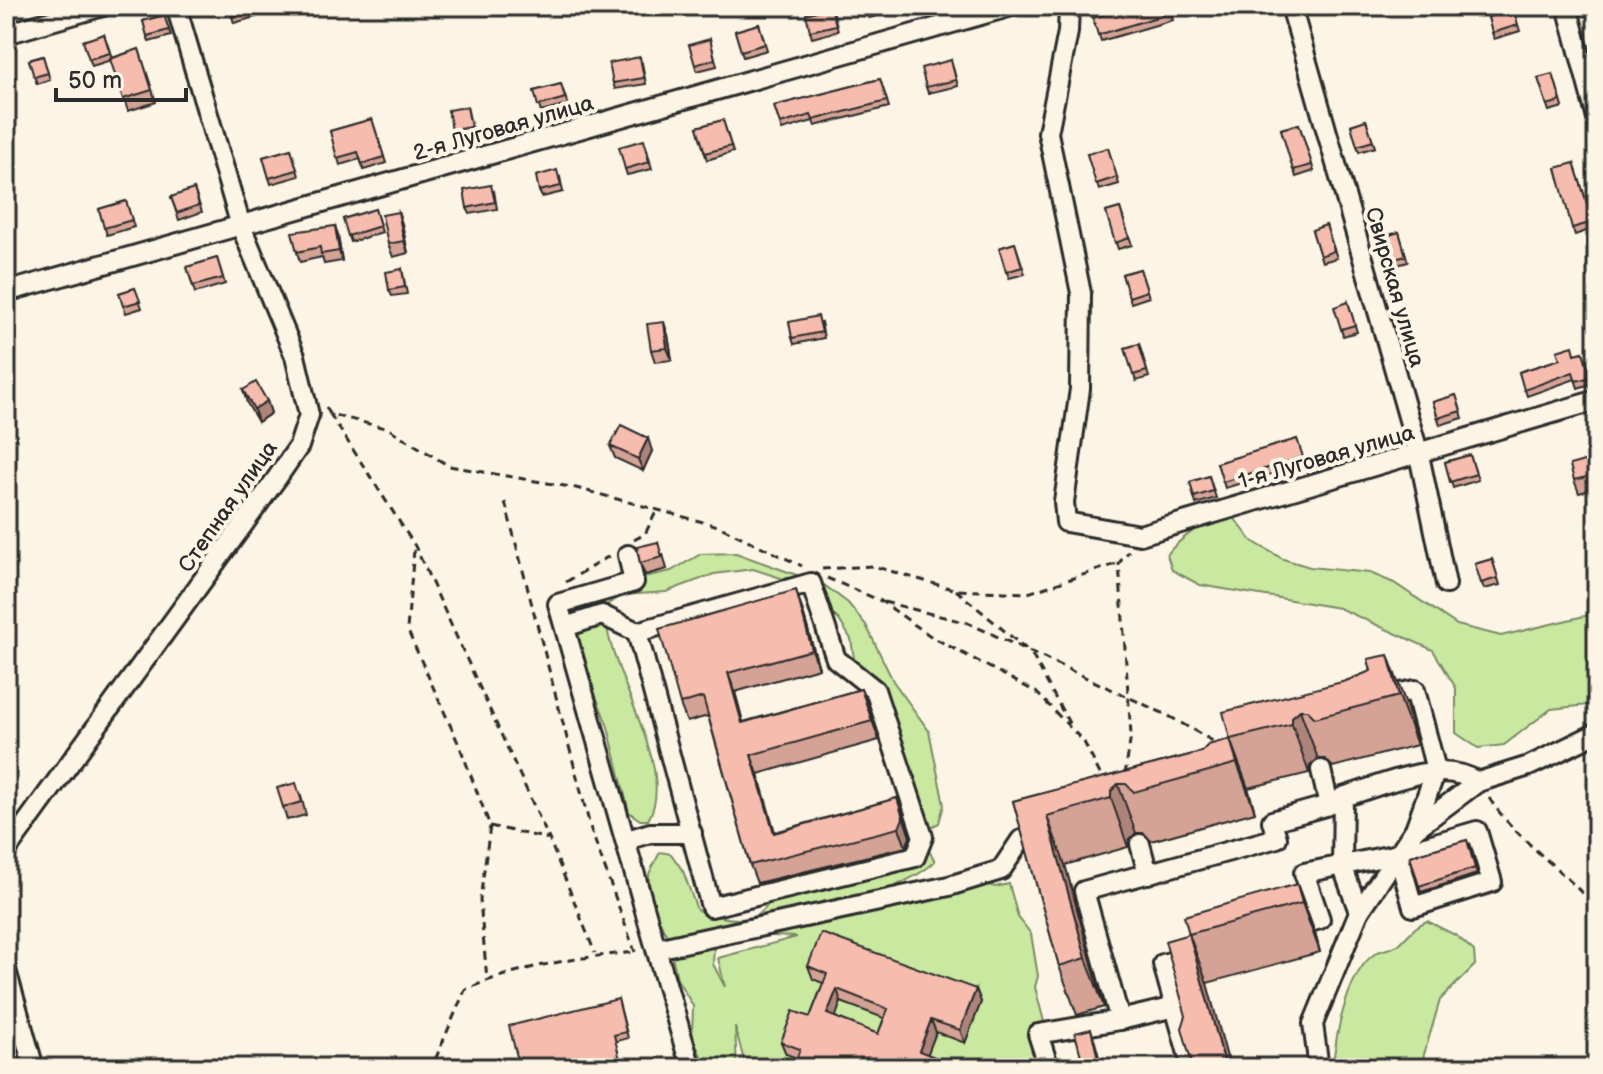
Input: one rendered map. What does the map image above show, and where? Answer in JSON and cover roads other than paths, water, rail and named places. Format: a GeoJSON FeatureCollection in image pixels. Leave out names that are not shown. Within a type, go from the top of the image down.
{"type":"FeatureCollection","features":[{"type":"Feature","properties":{"kind":"street"},"geometry":{"type":"LineString","coordinates":[[6,34],[103,6]]}},
{"type":"Feature","properties":{"kind":"street","name":"Степная улица"},"geometry":{"type":"LineString","coordinates":[[6,851],[299,446],[309,415],[295,356],[241,226],[176,6]]}},
{"type":"Feature","properties":{"kind":"street","name":"2-я Луговая улица"},"geometry":{"type":"LineString","coordinates":[[6,292],[1012,6]]}},
{"type":"Feature","properties":{"kind":"street","name":"1-я Луговая улица"},"geometry":{"type":"LineString","coordinates":[[1069,6],[1068,32],[1048,133],[1081,293],[1080,389],[1064,502],[1066,522],[1140,535],[1597,400]]}},
{"type":"Feature","properties":{"kind":"street","name":"Свирская улица"},"geometry":{"type":"LineString","coordinates":[[1291,6],[1419,455],[1446,584]]}},
{"type":"Feature","properties":{"kind":"street"},"geometry":{"type":"LineString","coordinates":[[1567,6],[1597,119]]}},
{"type":"Feature","properties":{"kind":"street"},"geometry":{"type":"LineString","coordinates":[[628,555],[634,582],[558,604],[691,1068]]}},
{"type":"Feature","properties":{"kind":"street"},"geometry":{"type":"LineString","coordinates":[[565,627],[602,615],[637,632],[811,583],[836,659],[875,690],[923,837],[915,857],[711,907],[637,632]]}},
{"type":"Feature","properties":{"kind":"street"},"geometry":{"type":"LineString","coordinates":[[1319,1068],[1313,1024],[1359,912],[1415,829],[1436,770],[1415,690],[1374,698],[1368,708]]}},
{"type":"Feature","properties":{"kind":"street"},"geometry":{"type":"LineString","coordinates":[[1415,829],[1478,782],[1529,766],[1597,733]]}},
{"type":"Feature","properties":{"kind":"street"},"geometry":{"type":"LineString","coordinates":[[1120,1020],[1084,891],[1277,838],[1272,821],[1329,805],[1321,770]]}},
{"type":"Feature","properties":{"kind":"street"},"geometry":{"type":"LineString","coordinates":[[1359,912],[1342,865],[1343,797],[1436,770],[1465,774],[1478,782]]}},
{"type":"Feature","properties":{"kind":"street"},"geometry":{"type":"LineString","coordinates":[[656,949],[949,886],[1001,870],[1021,840],[1063,829]]}},
{"type":"Feature","properties":{"kind":"street"},"geometry":{"type":"LineString","coordinates":[[1277,932],[1320,919],[1304,873],[1398,854],[1477,831],[1492,882],[1413,907],[1398,854]]}},
{"type":"Feature","properties":{"kind":"street"},"geometry":{"type":"LineString","coordinates":[[627,840],[650,833],[692,833]]}},
{"type":"Feature","properties":{"kind":"street"},"geometry":{"type":"LineString","coordinates":[[1140,844],[1148,874]]}},
{"type":"Feature","properties":{"kind":"street"},"geometry":{"type":"LineString","coordinates":[[1192,1068],[1163,964],[1206,952]]}},
{"type":"Feature","properties":{"kind":"street"},"geometry":{"type":"LineString","coordinates":[[6,970],[34,1068]]}},
{"type":"Feature","properties":{"kind":"street"},"geometry":{"type":"LineString","coordinates":[[1049,1068],[1038,1034],[1175,1007]]}}]}
